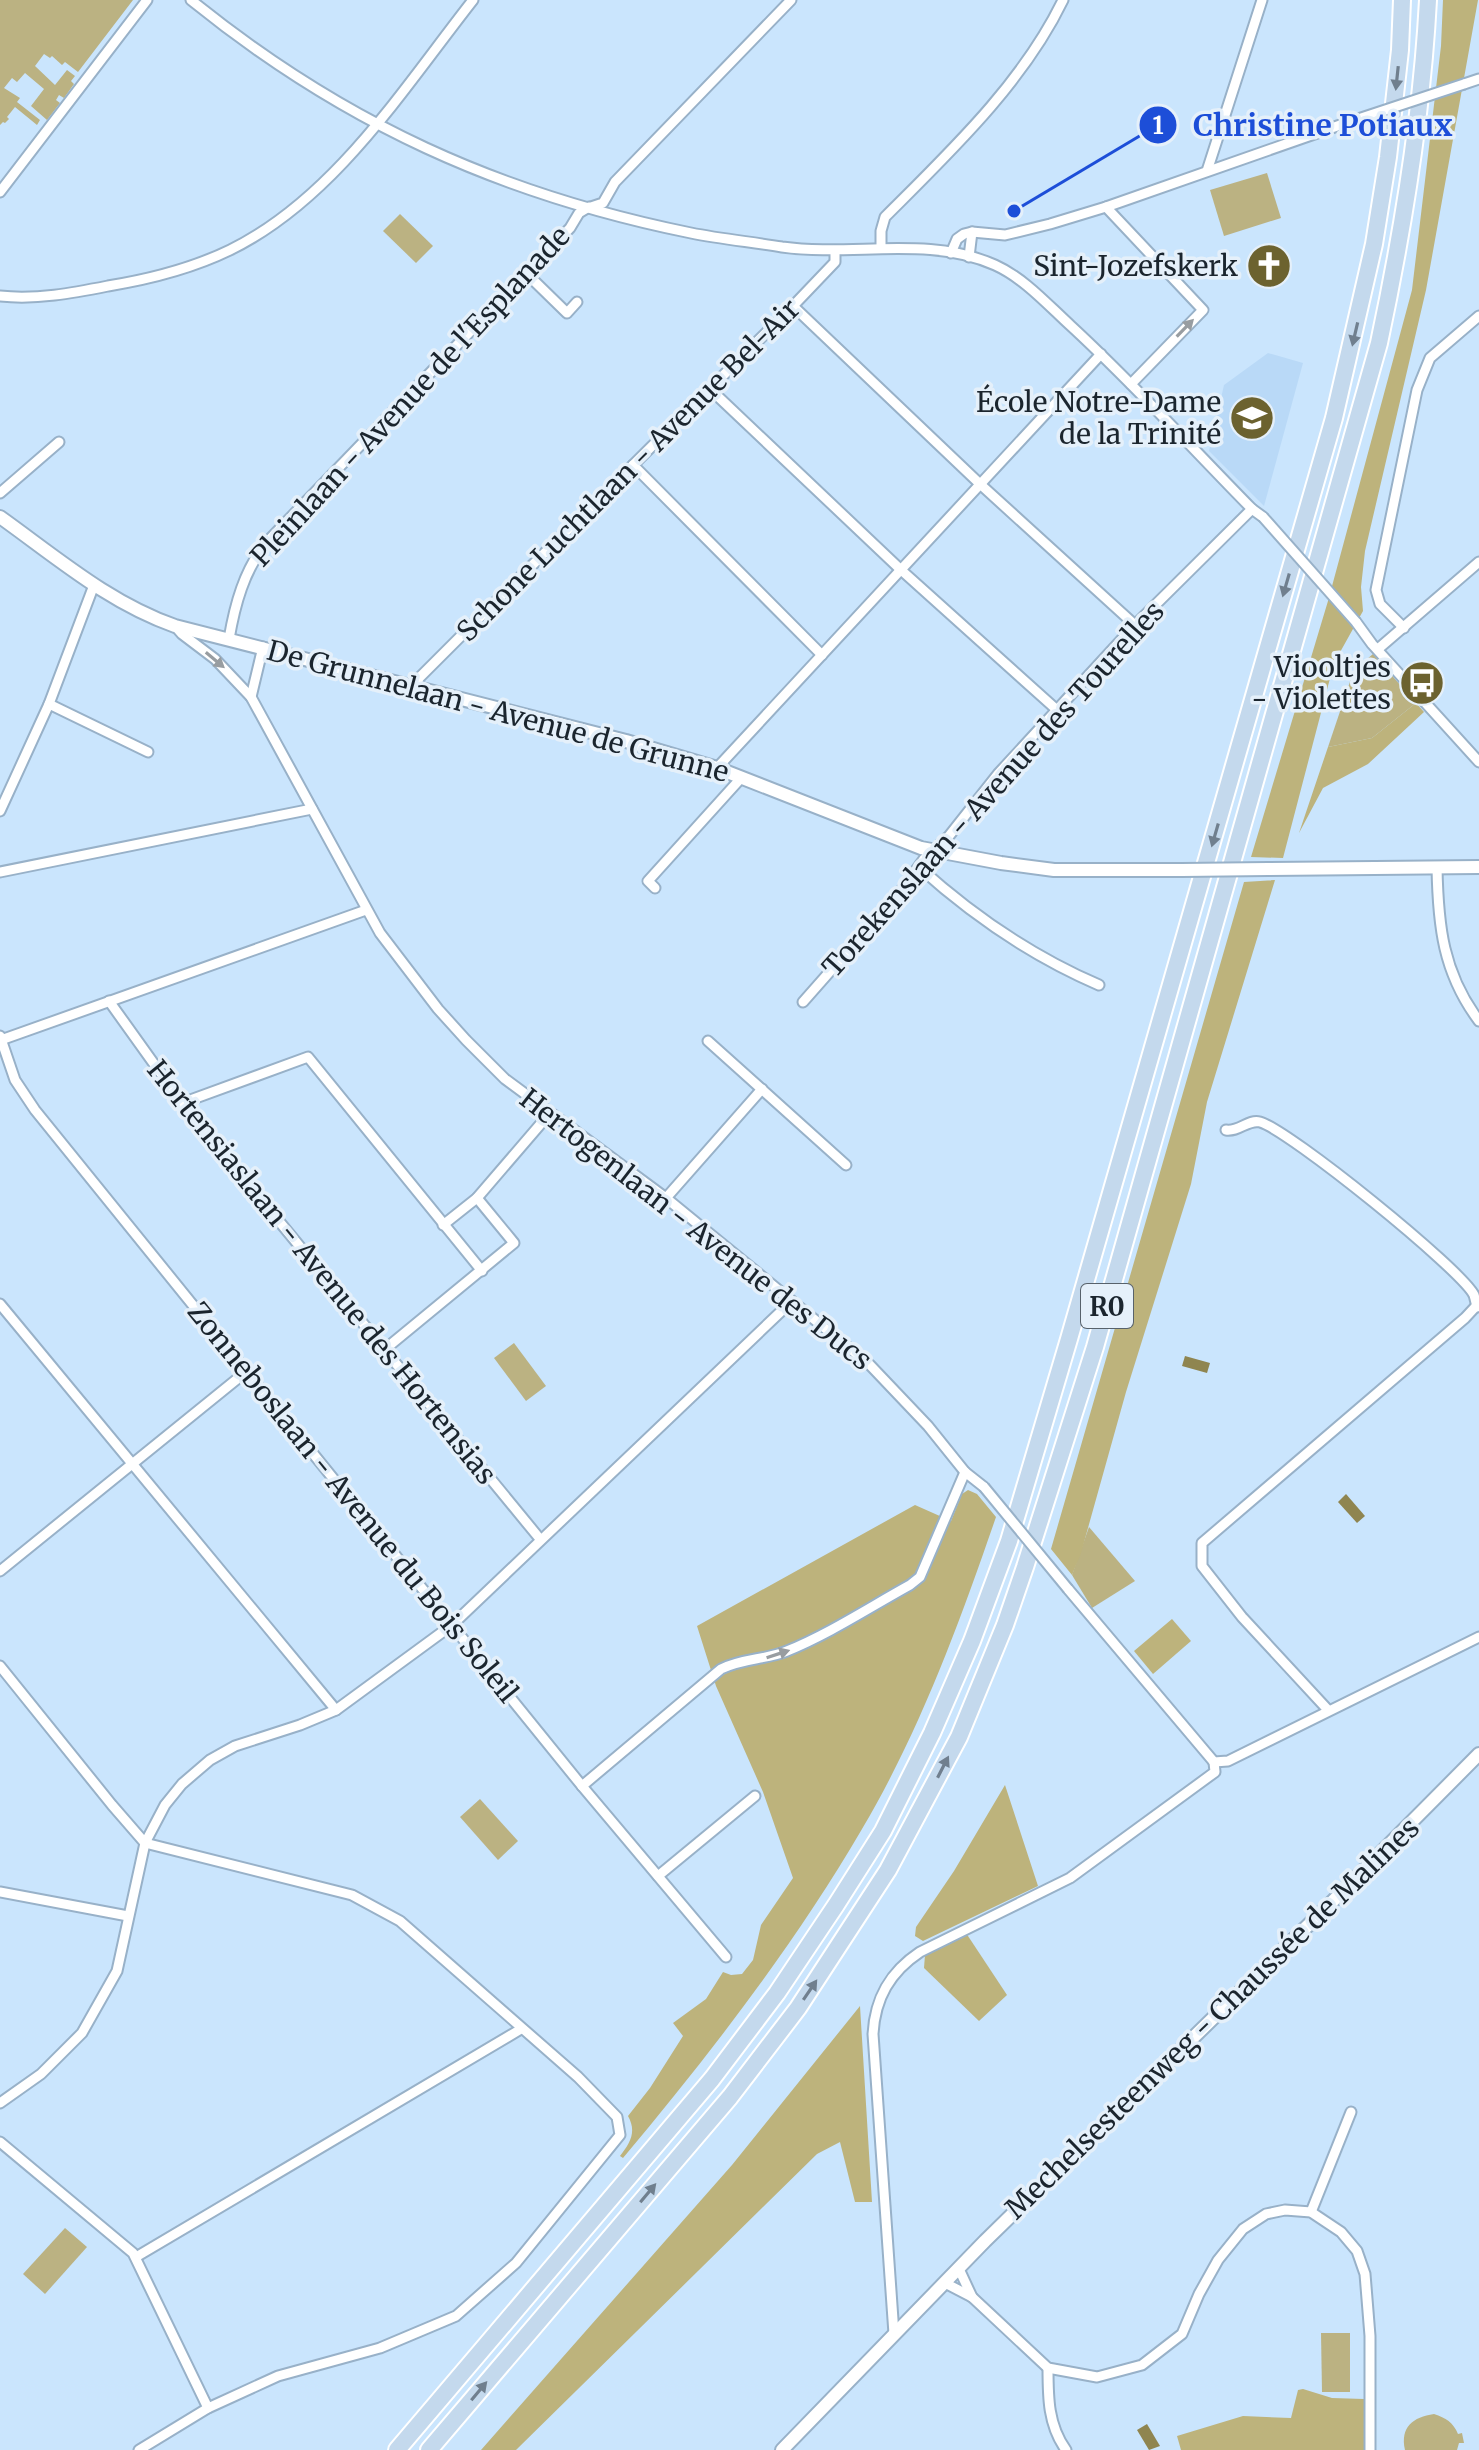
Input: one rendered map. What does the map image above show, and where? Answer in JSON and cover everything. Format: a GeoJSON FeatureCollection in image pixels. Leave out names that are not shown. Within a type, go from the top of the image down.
{"type":"FeatureCollection","features":[{"type":"Feature","properties":{"kind":"highway","name":"R0"},"geometry":{"type":"LineString","coordinates":[[397,2450],[712,2079],[777,1993],[883,1831],[932,1733],[972,1641],[1009,1541],[1065,1354],[1334,418],[1377,229],[1390,142],[1402,0]]}},
{"type":"Feature","properties":{"kind":"highway","name":"R0"},"geometry":{"type":"LineString","coordinates":[[429,2450],[730,2097],[798,2008],[862,1912],[912,1827],[959,1737],[1025,1567],[1095,1347],[1357,426],[1399,248],[1415,142],[1428,0]]}},
{"type":"Feature","properties":{"kind":"street"},"geometry":{"type":"LineString","coordinates":[[0,192],[147,0]]}},
{"type":"Feature","properties":{"kind":"street"},"geometry":{"type":"LineString","coordinates":[[191,0],[287,72],[376,124],[429,151],[493,177],[590,207],[692,233],[801,249],[917,248],[969,257],[1007,271],[1039,296],[1101,354],[1263,517],[1479,762]]}},
{"type":"Feature","properties":{"kind":"street"},"geometry":{"type":"LineString","coordinates":[[0,296],[38,297],[127,283],[188,268],[230,250],[276,223],[313,194],[338,169],[473,0]]}},
{"type":"Feature","properties":{"kind":"street","name":"Pleinlaan - Avenue de l'Esplanade"},"geometry":{"type":"LineString","coordinates":[[229,639],[243,582],[266,543],[570,228],[579,213],[603,203],[615,182],[791,0]]}},
{"type":"Feature","properties":{"kind":"street"},"geometry":{"type":"LineString","coordinates":[[881,248],[885,217],[970,129],[1028,58],[1052,23],[1063,0]]}},
{"type":"Feature","properties":{"kind":"street"},"geometry":{"type":"LineString","coordinates":[[1207,171],[1262,0]]}},
{"type":"Feature","properties":{"kind":"street"},"geometry":{"type":"LineString","coordinates":[[951,253],[957,239],[964,234],[1014,234],[1106,207],[1479,79]]}},
{"type":"Feature","properties":{"kind":"street"},"geometry":{"type":"LineString","coordinates":[[1106,207],[1203,310],[1131,384]]}},
{"type":"Feature","properties":{"kind":"street"},"geometry":{"type":"LineString","coordinates":[[969,257],[972,232]]}},
{"type":"Feature","properties":{"kind":"street","name":"Schone Luchtlaan - Avenue Bel-Air"},"geometry":{"type":"LineString","coordinates":[[416,687],[419,678],[793,306],[835,262],[835,251]]}},
{"type":"Feature","properties":{"kind":"street"},"geometry":{"type":"LineString","coordinates":[[526,273],[567,313],[577,302]]}},
{"type":"Feature","properties":{"kind":"street"},"geometry":{"type":"LineString","coordinates":[[793,306],[980,484],[1135,625]]}},
{"type":"Feature","properties":{"kind":"street"},"geometry":{"type":"LineString","coordinates":[[1404,628],[1380,604],[1376,590],[1417,390],[1430,358],[1479,316]]}},
{"type":"Feature","properties":{"kind":"street"},"geometry":{"type":"LineString","coordinates":[[717,768],[1101,354]]}},
{"type":"Feature","properties":{"kind":"street"},"geometry":{"type":"LineString","coordinates":[[709,388],[900,569],[1057,710]]}},
{"type":"Feature","properties":{"kind":"street"},"geometry":{"type":"LineString","coordinates":[[0,493],[59,442]]}},
{"type":"Feature","properties":{"kind":"street"},"geometry":{"type":"LineString","coordinates":[[633,465],[822,655]]}},
{"type":"Feature","properties":{"kind":"street","name":"Torekenslaan - Avenue des Tourelles"},"geometry":{"type":"LineString","coordinates":[[803,1002],[998,774],[1135,625],[1252,509]]}},
{"type":"Feature","properties":{"kind":"street","name":"De Grunnelaan - Avenue de Grunne"},"geometry":{"type":"LineString","coordinates":[[0,517],[94,585],[131,608],[175,626],[626,741],[717,768],[921,848],[1054,870],[1479,867]]}},
{"type":"Feature","properties":{"kind":"street"},"geometry":{"type":"LineString","coordinates":[[1378,649],[1479,562]]}},
{"type":"Feature","properties":{"kind":"street"},"geometry":{"type":"LineString","coordinates":[[0,811],[49,704],[94,585]]}},
{"type":"Feature","properties":{"kind":"street","name":"Hertogenlaan - Avenue des Ducs"},"geometry":{"type":"LineString","coordinates":[[175,626],[215,659],[251,697],[366,910],[396,956],[466,1040],[505,1079],[666,1198],[870,1365],[928,1426],[965,1472],[984,1487],[1214,1762]]}},
{"type":"Feature","properties":{"kind":"street"},"geometry":{"type":"LineString","coordinates":[[251,697],[263,647]]}},
{"type":"Feature","properties":{"kind":"street"},"geometry":{"type":"LineString","coordinates":[[49,704],[148,752]]}},
{"type":"Feature","properties":{"kind":"street"},"geometry":{"type":"LineString","coordinates":[[655,888],[648,881],[742,777]]}},
{"type":"Feature","properties":{"kind":"street"},"geometry":{"type":"LineString","coordinates":[[0,872],[312,809]]}},
{"type":"Feature","properties":{"kind":"street"},"geometry":{"type":"LineString","coordinates":[[919,867],[957,899],[1062,969],[1099,985]]}},
{"type":"Feature","properties":{"kind":"street"},"geometry":{"type":"LineString","coordinates":[[1437,867],[1438,915],[1444,950],[1465,1001],[1479,1021]]}},
{"type":"Feature","properties":{"kind":"street"},"geometry":{"type":"LineString","coordinates":[[1,1038],[366,910]]}},
{"type":"Feature","properties":{"kind":"street","name":"Hortensiaslaan - Avenue des Hortensias"},"geometry":{"type":"LineString","coordinates":[[109,1001],[182,1103],[540,1539]]}},
{"type":"Feature","properties":{"kind":"street","name":"Zonneboslaan - Avenue du Bois Soleil"},"geometry":{"type":"LineString","coordinates":[[1,1038],[15,1080],[35,1110],[582,1786],[726,1957]]}},
{"type":"Feature","properties":{"kind":"street"},"geometry":{"type":"LineString","coordinates":[[708,1041],[846,1165]]}},
{"type":"Feature","properties":{"kind":"street"},"geometry":{"type":"LineString","coordinates":[[182,1103],[308,1057],[482,1271]]}},
{"type":"Feature","properties":{"kind":"street"},"geometry":{"type":"LineString","coordinates":[[666,1198],[762,1089]]}},
{"type":"Feature","properties":{"kind":"street"},"geometry":{"type":"LineString","coordinates":[[443,1225],[477,1198],[550,1113]]}},
{"type":"Feature","properties":{"kind":"street"},"geometry":{"type":"LineString","coordinates":[[1226,1130],[1234,1131],[1254,1121],[1272,1128],[1335,1172],[1452,1272],[1473,1293],[1478,1306],[1202,1543],[1202,1566],[1242,1617],[1328,1710]]}},
{"type":"Feature","properties":{"kind":"street"},"geometry":{"type":"LineString","coordinates":[[384,1350],[514,1243],[477,1198]]}},
{"type":"Feature","properties":{"kind":"street"},"geometry":{"type":"LineString","coordinates":[[0,2103],[41,2074],[82,2033],[117,1971],[145,1843],[171,1797],[210,1760],[235,1746],[336,1710],[452,1625],[792,1301]]}},
{"type":"Feature","properties":{"kind":"street"},"geometry":{"type":"LineString","coordinates":[[0,1304],[336,1710]]}},
{"type":"Feature","properties":{"kind":"street"},"geometry":{"type":"LineString","coordinates":[[0,1571],[247,1371]]}},
{"type":"Feature","properties":{"kind":"street"},"geometry":{"type":"LineString","coordinates":[[582,1786],[707,1680],[734,1663],[771,1658],[794,1648],[920,1577],[965,1472]]}},
{"type":"Feature","properties":{"kind":"street"},"geometry":{"type":"LineString","coordinates":[[894,2334],[873,2034],[874,2015],[886,1985],[904,1962],[1070,1878],[1215,1772],[1214,1762],[1228,1761],[1479,1637]]}},
{"type":"Feature","properties":{"kind":"street"},"geometry":{"type":"LineString","coordinates":[[0,1666],[145,1843],[352,1895],[400,1921],[578,2077],[617,2117],[620,2135],[516,2263],[456,2316],[380,2348],[278,2376],[208,2408],[139,2450]]}},
{"type":"Feature","properties":{"kind":"street","name":"Mechelsesteenweg - Chaussée de Malines"},"geometry":{"type":"LineString","coordinates":[[782,2450],[959,2269],[1479,1754]]}},
{"type":"Feature","properties":{"kind":"street"},"geometry":{"type":"LineString","coordinates":[[658,1876],[755,1796]]}},
{"type":"Feature","properties":{"kind":"street"},"geometry":{"type":"LineString","coordinates":[[0,1892],[128,1916]]}},
{"type":"Feature","properties":{"kind":"street"},"geometry":{"type":"LineString","coordinates":[[136,2257],[521,2029]]}},
{"type":"Feature","properties":{"kind":"street"},"geometry":{"type":"LineString","coordinates":[[1311,2212],[1351,2112]]}},
{"type":"Feature","properties":{"kind":"street"},"geometry":{"type":"LineString","coordinates":[[0,2142],[136,2257],[208,2408]]}},
{"type":"Feature","properties":{"kind":"street"},"geometry":{"type":"LineString","coordinates":[[945,2283],[972,2297],[1048,2368],[1097,2377],[1142,2365],[1182,2334],[1218,2260],[1243,2229],[1266,2214],[1285,2210],[1311,2212],[1341,2232],[1357,2251],[1365,2274],[1370,2336],[1370,2450]]}},
{"type":"Feature","properties":{"kind":"street"},"geometry":{"type":"LineString","coordinates":[[959,2269],[972,2297]]}},
{"type":"Feature","properties":{"kind":"street"},"geometry":{"type":"LineString","coordinates":[[1048,2368],[1049,2409],[1059,2440],[1066,2450]]}},
{"type":"Feature","properties":{"kind":"shaded area"},"geometry":{"type":"Polygon","coordinates":[[[0,0],[133,0],[78,72],[65,62],[62,65],[52,56],[50,58],[44,54],[35,66],[55,85],[67,70],[75,76],[71,81],[74,84],[64,98],[59,95],[56,100],[60,103],[47,120],[31,106],[44,89],[25,73],[17,82],[12,78],[4,88],[20,98],[17,102],[40,120],[37,125],[15,107],[7,117],[9,119],[0,125],[0,0]]]}},
{"type":"Feature","properties":{"kind":"shaded area"},"geometry":{"type":"Polygon","coordinates":[[[1443,0],[1478,0],[1426,290],[1365,551],[1361,587],[1363,611],[1334,663],[1283,858],[1251,857],[1328,601],[1412,290],[1441,46],[1443,0]]]}},
{"type":"Feature","properties":{"kind":"shaded area"},"geometry":{"type":"Polygon","coordinates":[[[1267,173],[1281,218],[1224,236],[1210,190],[1267,173]]]}},
{"type":"Feature","properties":{"kind":"shaded area"},"geometry":{"type":"Polygon","coordinates":[[[400,214],[433,246],[416,263],[383,231],[400,214]]]}},
{"type":"Feature","properties":{"kind":"shaded area","name":"École Notre-Dame de la Trinité"},"geometry":{"type":"Polygon","coordinates":[[[1268,353],[1303,363],[1264,506],[1209,451],[1224,385],[1268,353]]]}},
{"type":"Feature","properties":{"kind":"shaded area"},"geometry":{"type":"Polygon","coordinates":[[[1373,654],[1416,703],[1372,738],[1328,747],[1354,670],[1373,654]]]}},
{"type":"Feature","properties":{"kind":"shaded area"},"geometry":{"type":"Polygon","coordinates":[[[1416,703],[1424,712],[1368,764],[1323,788],[1299,833],[1328,747],[1372,738],[1416,703]]]}},
{"type":"Feature","properties":{"kind":"shaded area"},"geometry":{"type":"Polygon","coordinates":[[[1275,880],[1207,1102],[1191,1184],[1072,1575],[1051,1549],[1244,882],[1275,880]]]}},
{"type":"Feature","properties":{"kind":"shaded area"},"geometry":{"type":"Polygon","coordinates":[[[514,1343],[546,1386],[526,1401],[494,1358],[514,1343]]]}},
{"type":"Feature","properties":{"kind":"shaded area"},"geometry":{"type":"Polygon","coordinates":[[[1185,1356],[1210,1363],[1207,1373],[1182,1366],[1185,1356]]]}},
{"type":"Feature","properties":{"kind":"shaded area"},"geometry":{"type":"Polygon","coordinates":[[[968,1490],[977,1494],[996,1517],[937,1676],[883,1792],[779,1958],[719,2039],[623,2158],[620,2156],[632,2132],[628,2116],[683,2036],[673,2023],[706,1999],[723,1972],[742,1974],[753,1960],[761,1925],[793,1878],[763,1792],[716,1686],[697,1626],[915,1505],[951,1521],[962,1494],[968,1490]]]}},
{"type":"Feature","properties":{"kind":"shaded area"},"geometry":{"type":"Polygon","coordinates":[[[1346,1494],[1365,1516],[1357,1523],[1338,1502],[1346,1494]]]}},
{"type":"Feature","properties":{"kind":"shaded area"},"geometry":{"type":"Polygon","coordinates":[[[1089,1527],[1135,1581],[1092,1608],[1072,1575],[1089,1527]]]}},
{"type":"Feature","properties":{"kind":"shaded area"},"geometry":{"type":"Polygon","coordinates":[[[1172,1619],[1191,1641],[1153,1674],[1134,1651],[1172,1619]]]}},
{"type":"Feature","properties":{"kind":"shaded area"},"geometry":{"type":"Polygon","coordinates":[[[1005,1785],[1038,1886],[923,1941],[915,1936],[916,1927],[954,1871],[1005,1785]]]}},
{"type":"Feature","properties":{"kind":"shaded area"},"geometry":{"type":"Polygon","coordinates":[[[480,1799],[518,1841],[498,1860],[460,1817],[480,1799]]]}},
{"type":"Feature","properties":{"kind":"shaded area"},"geometry":{"type":"Polygon","coordinates":[[[966,1933],[1007,1995],[979,2021],[924,1968],[925,1955],[966,1933]]]}},
{"type":"Feature","properties":{"kind":"shaded area"},"geometry":{"type":"Polygon","coordinates":[[[860,2006],[872,2202],[855,2202],[840,2142],[817,2154],[516,2450],[481,2450],[732,2165],[860,2006]]]}},
{"type":"Feature","properties":{"kind":"shaded area"},"geometry":{"type":"Polygon","coordinates":[[[65,2228],[87,2247],[45,2294],[23,2274],[65,2228]]]}},
{"type":"Feature","properties":{"kind":"shaded area"},"geometry":{"type":"Polygon","coordinates":[[[1321,2333],[1350,2333],[1350,2392],[1322,2392],[1321,2333]]]}},
{"type":"Feature","properties":{"kind":"shaded area"},"geometry":{"type":"Polygon","coordinates":[[[1298,2390],[1332,2398],[1364,2399],[1366,2450],[1181,2450],[1177,2436],[1243,2416],[1291,2418],[1298,2390]]]}},
{"type":"Feature","properties":{"kind":"shaded area"},"geometry":{"type":"Polygon","coordinates":[[[1434,2414],[1449,2421],[1458,2434],[1462,2433],[1464,2443],[1459,2443],[1457,2450],[1405,2450],[1404,2435],[1410,2424],[1434,2414]]]}},
{"type":"Feature","properties":{"kind":"shaded area"},"geometry":{"type":"Polygon","coordinates":[[[1147,2424],[1160,2446],[1149,2450],[1137,2430],[1147,2424]]]}},
{"type":"Feature","properties":{"kind":"place","name":"Christine Potiaux"},"geometry":{"type":"Point","coordinates":[1014,211]}},
{"type":"Feature","properties":{"kind":"place","name":"Sint-Jozefskerk"},"geometry":{"type":"Point","coordinates":[1269,266]}},
{"type":"Feature","properties":{"kind":"place","name":"École Notre-Dame de la Trinité"},"geometry":{"type":"Point","coordinates":[1252,418]}},
{"type":"Feature","properties":{"kind":"place","name":"Viooltjes - Violettes"},"geometry":{"type":"Point","coordinates":[1422,683]}}]}
